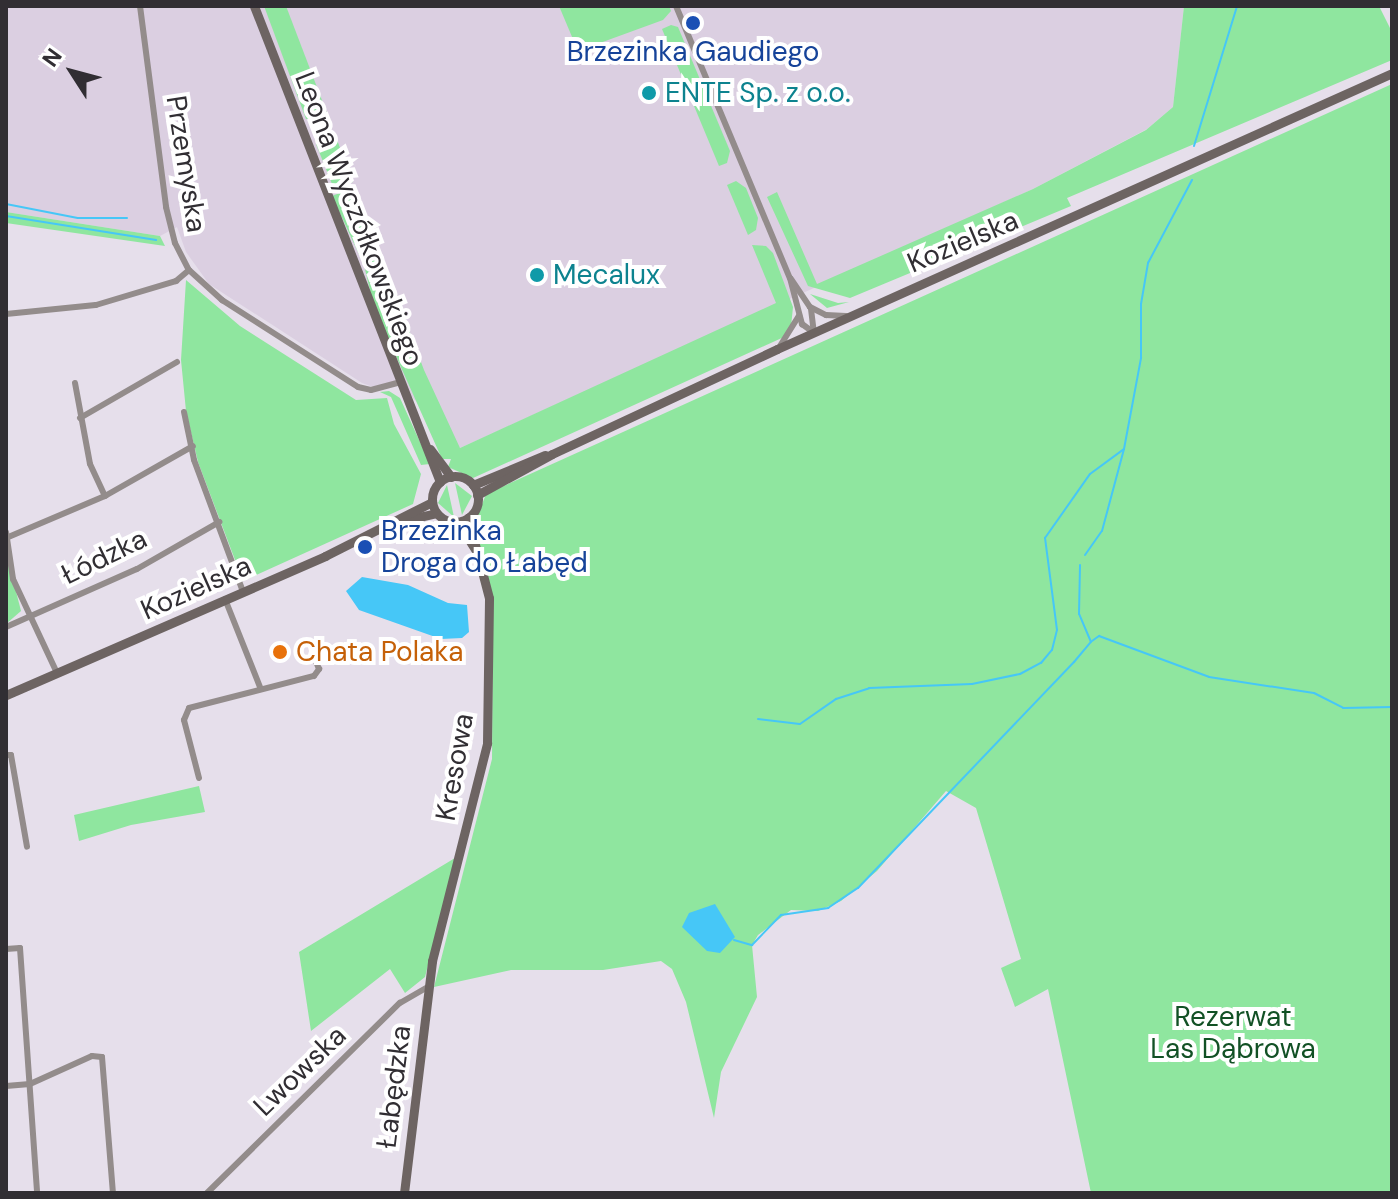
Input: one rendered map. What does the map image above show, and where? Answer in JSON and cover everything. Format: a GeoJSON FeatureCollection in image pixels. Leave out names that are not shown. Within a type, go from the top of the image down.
{"type":"FeatureCollection","features":[{"type":"Feature","properties":{"kind":"street","name":"Przemyska"},"geometry":{"type":"LineString","coordinates":[[140,6],[170,230],[189,270],[222,300],[358,387],[371,390],[398,383]]}},
{"type":"Feature","properties":{"kind":"street","name":"Leona Wyczółkowskiego"},"geometry":{"type":"LineString","coordinates":[[254,6],[398,383],[428,447],[440,482]]}},
{"type":"Feature","properties":{"kind":"street"},"geometry":{"type":"LineString","coordinates":[[676,6],[790,278],[799,316],[814,333]]}},
{"type":"Feature","properties":{"kind":"street","name":"Kozielska"},"geometry":{"type":"LineString","coordinates":[[475,490],[777,349],[1392,73]]}},
{"type":"Feature","properties":{"kind":"street"},"geometry":{"type":"LineString","coordinates":[[6,314],[96,305],[176,281],[189,270]]}},
{"type":"Feature","properties":{"kind":"street"},"geometry":{"type":"LineString","coordinates":[[790,278],[810,307],[814,333]]}},
{"type":"Feature","properties":{"kind":"street"},"geometry":{"type":"LineString","coordinates":[[810,307],[826,315],[850,316]]}},
{"type":"Feature","properties":{"kind":"street"},"geometry":{"type":"LineString","coordinates":[[777,349],[799,316]]}},
{"type":"Feature","properties":{"kind":"street"},"geometry":{"type":"LineString","coordinates":[[80,418],[177,362]]}},
{"type":"Feature","properties":{"kind":"street"},"geometry":{"type":"LineString","coordinates":[[75,383],[90,464],[105,496]]}},
{"type":"Feature","properties":{"kind":"street"},"geometry":{"type":"LineString","coordinates":[[184,412],[243,592]]}},
{"type":"Feature","properties":{"kind":"street"},"geometry":{"type":"LineString","coordinates":[[57,673],[13,579],[6,536],[105,496],[193,446]]}},
{"type":"Feature","properties":{"kind":"street","name":"Leona Wyczółkowskiego"},"geometry":{"type":"LineString","coordinates":[[428,447],[451,477]]}},
{"type":"Feature","properties":{"kind":"street"},"geometry":{"type":"LineString","coordinates":[[451,477],[475,490],[468,518],[458,522],[436,513],[432,502],[440,482],[451,477]]}},
{"type":"Feature","properties":{"kind":"street","name":"Kozielska"},"geometry":{"type":"LineString","coordinates":[[6,695],[403,520],[432,502]]}},
{"type":"Feature","properties":{"kind":"street","name":"Kozielska"},"geometry":{"type":"LineString","coordinates":[[403,520],[436,513]]}},
{"type":"Feature","properties":{"kind":"street","name":"Kresowa"},"geometry":{"type":"LineString","coordinates":[[428,987],[487,743],[489,598],[468,518]]}},
{"type":"Feature","properties":{"kind":"street","name":"Łódzka"},"geometry":{"type":"LineString","coordinates":[[6,627],[137,569],[219,522]]}},
{"type":"Feature","properties":{"kind":"street","name":"Kresowa"},"geometry":{"type":"LineString","coordinates":[[458,522],[477,551]]}},
{"type":"Feature","properties":{"kind":"street"},"geometry":{"type":"LineString","coordinates":[[225,599],[260,687]]}},
{"type":"Feature","properties":{"kind":"street"},"geometry":{"type":"LineString","coordinates":[[199,778],[184,720],[189,708],[260,687],[314,676],[319,669],[315,659]]}},
{"type":"Feature","properties":{"kind":"street"},"geometry":{"type":"LineString","coordinates":[[8,755],[27,847]]}},
{"type":"Feature","properties":{"kind":"street"},"geometry":{"type":"LineString","coordinates":[[6,949],[20,948],[37,1193]]}},
{"type":"Feature","properties":{"kind":"street","name":"Lwowska"},"geometry":{"type":"LineString","coordinates":[[207,1193],[400,1003],[428,987]]}},
{"type":"Feature","properties":{"kind":"street","name":"Łabędzka"},"geometry":{"type":"LineString","coordinates":[[404,1193],[428,987]]}},
{"type":"Feature","properties":{"kind":"street"},"geometry":{"type":"LineString","coordinates":[[6,1086],[30,1084],[92,1056],[102,1057],[113,1193]]}},
{"type":"Feature","properties":{"kind":"shaded area"},"geometry":{"type":"Polygon","coordinates":[[[6,6],[1184,6],[1173,107],[1147,129],[1033,189],[460,448],[397,381],[373,387],[362,383],[209,284],[186,252],[177,227],[160,236],[6,212],[6,6]]]}},
{"type":"Feature","properties":{"kind":"green space"},"geometry":{"type":"Polygon","coordinates":[[[264,6],[286,6],[328,116],[306,119],[264,6]]]}},
{"type":"Feature","properties":{"kind":"green space"},"geometry":{"type":"Polygon","coordinates":[[[559,6],[669,6],[671,11],[663,20],[578,51],[559,6]]]}},
{"type":"Feature","properties":{"kind":"green space"},"geometry":{"type":"Polygon","coordinates":[[[1184,6],[1379,6],[1392,32],[1392,60],[1067,198],[1071,206],[850,298],[808,286],[767,197],[777,192],[817,284],[1033,189],[1146,130],[1173,107],[1184,6]]]}},
{"type":"Feature","properties":{"kind":"green space"},"geometry":{"type":"Polygon","coordinates":[[[671,25],[678,27],[730,151],[727,163],[719,166],[662,29],[671,25]]]}},
{"type":"Feature","properties":{"kind":"green space","name":"Rezerwat Las Dąbrowa"},"geometry":{"type":"Polygon","coordinates":[[[1392,84],[1392,1193],[1091,1193],[1048,989],[1015,1007],[1001,968],[1021,959],[976,808],[946,791],[877,871],[841,901],[818,911],[791,910],[758,935],[752,945],[757,997],[721,1072],[714,1118],[686,1002],[672,969],[661,961],[603,970],[511,970],[434,987],[492,759],[493,605],[474,525],[486,494],[1392,84]]]}},
{"type":"Feature","properties":{"kind":"green space"},"geometry":{"type":"Polygon","coordinates":[[[334,132],[353,182],[334,189],[316,144],[334,132]]]}},
{"type":"Feature","properties":{"kind":"green space"},"geometry":{"type":"Polygon","coordinates":[[[736,181],[746,188],[758,218],[756,230],[748,235],[727,185],[736,181]]]}},
{"type":"Feature","properties":{"kind":"green space"},"geometry":{"type":"Polygon","coordinates":[[[355,187],[424,370],[460,448],[776,303],[752,245],[766,246],[773,253],[793,307],[791,327],[784,337],[473,478],[448,467],[451,459],[442,459],[374,307],[364,265],[332,196],[355,187]]]}},
{"type":"Feature","properties":{"kind":"green space"},"geometry":{"type":"Polygon","coordinates":[[[6,212],[160,236],[165,246],[6,223],[6,212]]]}},
{"type":"Feature","properties":{"kind":"green space"},"geometry":{"type":"Polygon","coordinates":[[[186,280],[240,326],[356,400],[387,398],[394,424],[421,474],[413,504],[243,581],[198,462],[186,411],[181,360],[186,280]]]}},
{"type":"Feature","properties":{"kind":"green space"},"geometry":{"type":"Polygon","coordinates":[[[810,294],[838,303],[849,302],[827,308],[810,294]]]}},
{"type":"Feature","properties":{"kind":"green space"},"geometry":{"type":"Polygon","coordinates":[[[389,391],[400,398],[430,464],[421,465],[391,397],[380,392],[389,391]]]}},
{"type":"Feature","properties":{"kind":"green space"},"geometry":{"type":"Polygon","coordinates":[[[455,483],[472,496],[462,515],[455,483]]]}},
{"type":"Feature","properties":{"kind":"green space"},"geometry":{"type":"Polygon","coordinates":[[[447,485],[454,517],[438,503],[447,485]]]}},
{"type":"Feature","properties":{"kind":"green space"},"geometry":{"type":"Polygon","coordinates":[[[6,552],[21,611],[6,624],[6,552]]]}},
{"type":"Feature","properties":{"kind":"green space"},"geometry":{"type":"Polygon","coordinates":[[[199,786],[205,812],[131,825],[79,841],[74,815],[199,786]]]}},
{"type":"Feature","properties":{"kind":"green space"},"geometry":{"type":"Polygon","coordinates":[[[455,858],[425,977],[405,993],[390,969],[311,1031],[299,952],[455,858]]]}},
{"type":"Feature","properties":{"kind":"water"},"geometry":{"type":"Polygon","coordinates":[[[362,577],[408,585],[448,603],[467,605],[469,632],[462,638],[441,639],[359,610],[346,591],[362,577]]]}},
{"type":"Feature","properties":{"kind":"water"},"geometry":{"type":"Polygon","coordinates":[[[715,904],[735,937],[720,953],[707,951],[682,927],[689,913],[715,904]]]}},
{"type":"Feature","properties":{"kind":"waterway"},"geometry":{"type":"LineString","coordinates":[[1194,146],[1237,6]]}},
{"type":"Feature","properties":{"kind":"waterway"},"geometry":{"type":"LineString","coordinates":[[1085,555],[1102,531],[1124,449],[1141,358],[1141,304],[1148,263],[1192,180]]}},
{"type":"Feature","properties":{"kind":"waterway"},"geometry":{"type":"LineString","coordinates":[[6,204],[78,218],[127,218]]}},
{"type":"Feature","properties":{"kind":"waterway"},"geometry":{"type":"LineString","coordinates":[[6,216],[156,240]]}},
{"type":"Feature","properties":{"kind":"waterway"},"geometry":{"type":"LineString","coordinates":[[758,719],[800,724],[836,699],[869,688],[972,684],[1020,674],[1041,663],[1052,650],[1057,630],[1045,538],[1090,474],[1124,449]]}},
{"type":"Feature","properties":{"kind":"waterway"},"geometry":{"type":"LineString","coordinates":[[734,940],[752,945],[781,915],[828,908],[858,888],[1074,662],[1091,642],[1079,614],[1080,565]]}},
{"type":"Feature","properties":{"kind":"waterway"},"geometry":{"type":"LineString","coordinates":[[1092,641],[1099,636],[1209,677],[1314,693],[1343,708],[1392,707]]}},
{"type":"Feature","properties":{"kind":"place","name":"Brzezinka Gaudiego"},"geometry":{"type":"Point","coordinates":[693,23]}},
{"type":"Feature","properties":{"kind":"place","name":"ENTE Sp. z o.o."},"geometry":{"type":"Point","coordinates":[649,93]}},
{"type":"Feature","properties":{"kind":"place","name":"Mecalux"},"geometry":{"type":"Point","coordinates":[537,275]}},
{"type":"Feature","properties":{"kind":"place","name":"Brzezinka Droga do Łabęd"},"geometry":{"type":"Point","coordinates":[365,547]}},
{"type":"Feature","properties":{"kind":"place","name":"Chata Polaka"},"geometry":{"type":"Point","coordinates":[280,652]}}]}
